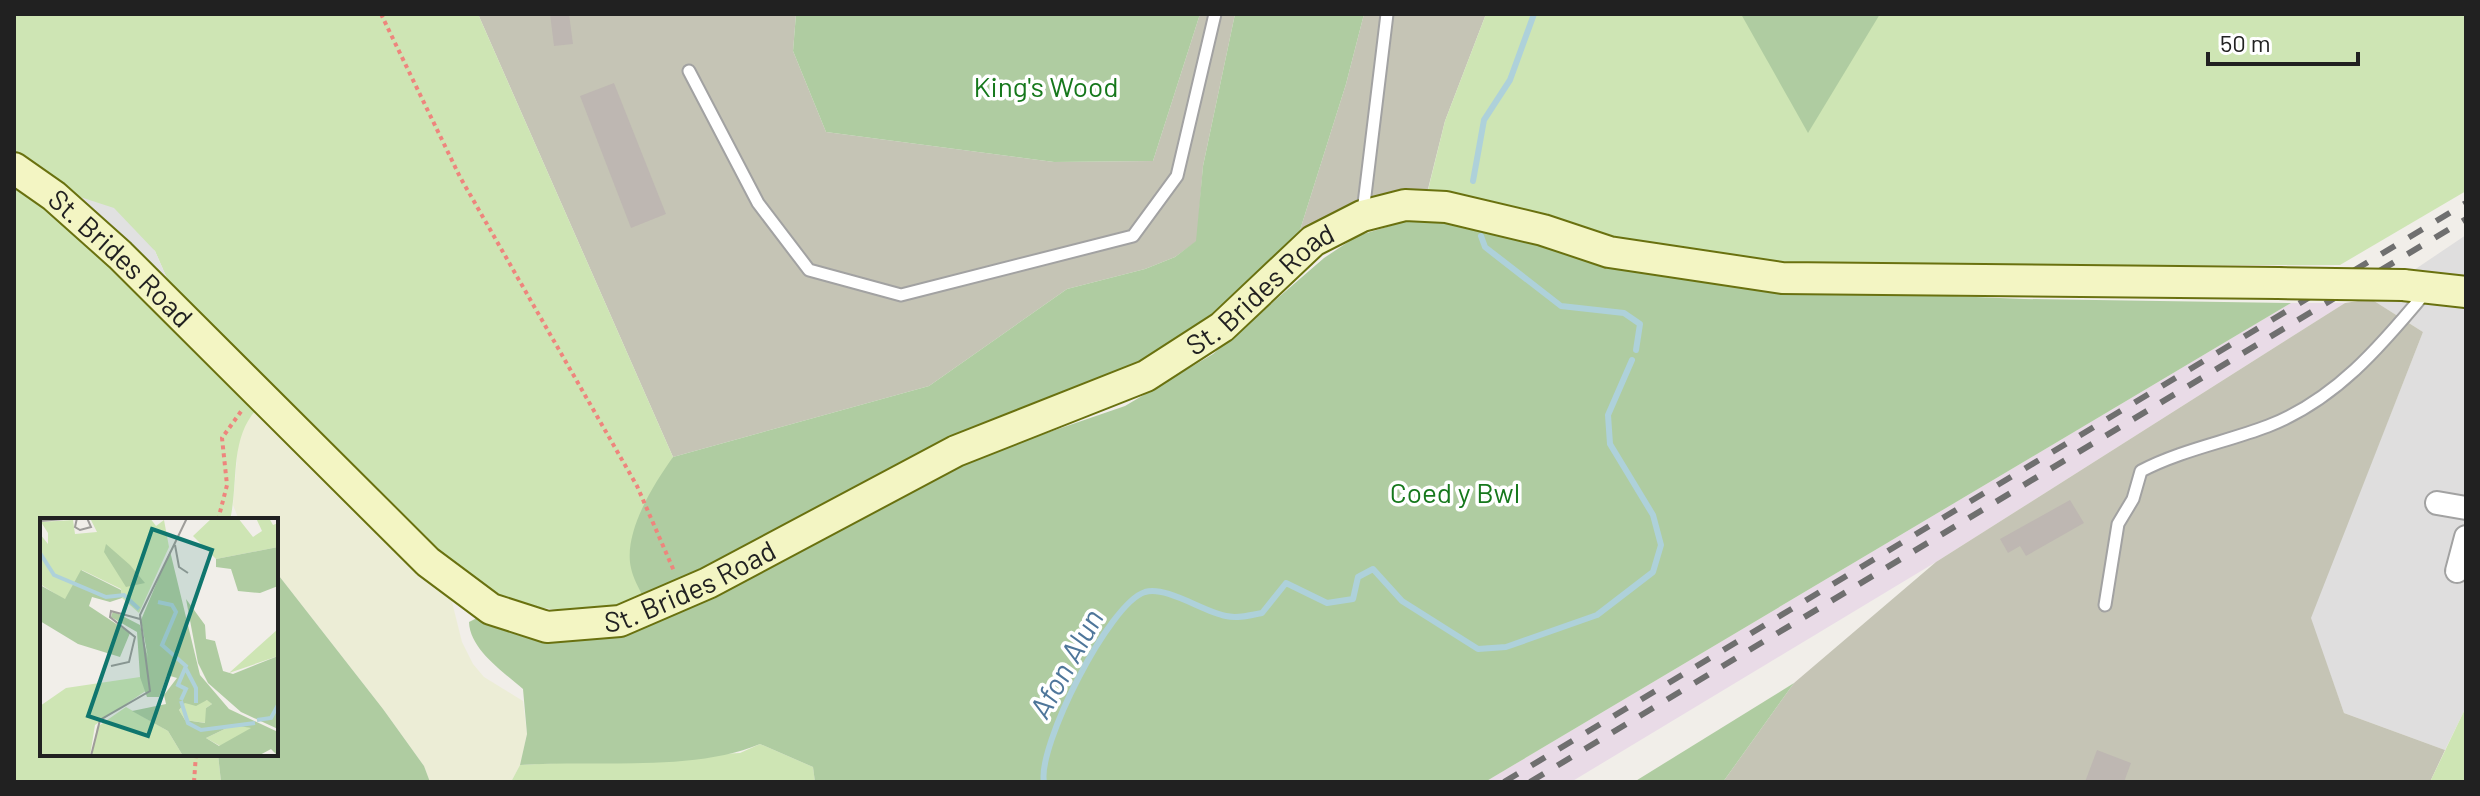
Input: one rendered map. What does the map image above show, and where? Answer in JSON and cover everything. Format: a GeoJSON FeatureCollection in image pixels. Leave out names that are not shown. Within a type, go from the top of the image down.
{"type":"FeatureCollection","features":[{"type":"Feature","properties":{"kind":"main road","name":"St. Brides Road"},"geometry":{"type":"LineString","coordinates":[[14,168],[54,196],[120,255],[428,562],[491,609],[547,627],[620,621],[684,593],[956,451],[1146,376],[1222,327],[1313,241],[1362,216],[1405,205],[1446,207],[1543,230],[1609,252],[1782,278],[2416,286]]}},
{"type":"Feature","properties":{"kind":"main road"},"geometry":{"type":"LineString","coordinates":[[2416,286],[2466,292]]}},
{"type":"Feature","properties":{"kind":"street"},"geometry":{"type":"LineString","coordinates":[[2437,503],[2466,508]]}},
{"type":"Feature","properties":{"kind":"street"},"geometry":{"type":"LineString","coordinates":[[2457,571],[2466,537]]}},
{"type":"Feature","properties":{"kind":"lane"},"geometry":{"type":"LineString","coordinates":[[689,71],[758,203],[809,270],[901,295],[1133,236],[1177,176],[1215,14]]}},
{"type":"Feature","properties":{"kind":"lane"},"geometry":{"type":"LineString","coordinates":[[1362,216],[1387,14]]}},
{"type":"Feature","properties":{"kind":"lane"},"geometry":{"type":"LineString","coordinates":[[2105,605],[2118,524],[2133,499],[2141,471],[2170,456],[2269,425],[2335,390],[2394,330],[2416,286]]}},
{"type":"Feature","properties":{"kind":"path"},"geometry":{"type":"LineString","coordinates":[[381,14],[460,177],[637,486],[684,593]]}},
{"type":"Feature","properties":{"kind":"path"},"geometry":{"type":"LineString","coordinates":[[219,518],[227,485],[222,438],[240,412],[262,396]]}},
{"type":"Feature","properties":{"kind":"path"},"geometry":{"type":"LineString","coordinates":[[194,782],[196,756]]}},
{"type":"Feature","properties":{"kind":"shaded area"},"geometry":{"type":"Polygon","coordinates":[[[478,14],[796,14],[793,51],[826,132],[1054,162],[1153,161],[1200,14],[1235,14],[1203,166],[1197,241],[1175,257],[1145,269],[1067,289],[929,386],[673,457],[478,14]]]}},
{"type":"Feature","properties":{"kind":"shaded area"},"geometry":{"type":"Polygon","coordinates":[[[1364,14],[1486,14],[1445,121],[1428,189],[1351,211],[1295,246],[1346,84],[1364,14]]]}},
{"type":"Feature","properties":{"kind":"shaded area"},"geometry":{"type":"Polygon","coordinates":[[[71,194],[114,208],[155,251],[173,292],[71,194]]]}},
{"type":"Feature","properties":{"kind":"shaded area"},"geometry":{"type":"Polygon","coordinates":[[[2466,235],[2466,707],[2445,750],[2344,713],[2310,618],[2423,332],[2371,299],[2466,235]]]}},
{"type":"Feature","properties":{"kind":"shaded area"},"geometry":{"type":"Polygon","coordinates":[[[2371,299],[2423,332],[2311,618],[2344,713],[2445,750],[2430,782],[1723,782],[1794,683],[1936,562],[2345,303],[2371,299]]]}},
{"type":"Feature","properties":{"kind":"shaded area"},"geometry":{"type":"Polygon","coordinates":[[[2291,303],[2345,303],[1936,562],[1571,782],[1485,782],[2291,303]]]}},
{"type":"Feature","properties":{"kind":"green space"},"geometry":{"type":"Polygon","coordinates":[[[14,14],[478,14],[673,457],[636,526],[643,597],[586,614],[523,605],[488,589],[414,537],[173,292],[155,251],[14,151],[14,14]]]}},
{"type":"Feature","properties":{"kind":"green space","name":"King's Wood"},"geometry":{"type":"Polygon","coordinates":[[[796,14],[1200,14],[1153,161],[1054,162],[826,132],[793,51],[796,14]]]}},
{"type":"Feature","properties":{"kind":"green space"},"geometry":{"type":"Polygon","coordinates":[[[1235,14],[1364,14],[1346,84],[1295,246],[1247,297],[1157,360],[643,597],[631,568],[631,540],[649,495],[673,457],[929,386],[1067,289],[1145,269],[1175,257],[1196,241],[1203,166],[1235,14]]]}},
{"type":"Feature","properties":{"kind":"green space"},"geometry":{"type":"Polygon","coordinates":[[[1486,14],[2466,14],[2466,191],[2340,265],[1804,264],[1649,245],[1428,190],[1445,121],[1486,14]]]}},
{"type":"Feature","properties":{"kind":"green space"},"geometry":{"type":"Polygon","coordinates":[[[1741,14],[1880,14],[1808,133],[1741,14]]]}},
{"type":"Feature","properties":{"kind":"green space"},"geometry":{"type":"Polygon","coordinates":[[[14,181],[33,191],[257,409],[242,434],[230,518],[40,518],[40,756],[218,756],[221,782],[14,782],[14,181]]]}},
{"type":"Feature","properties":{"kind":"green space","name":"Coed y Bwl"},"geometry":{"type":"Polygon","coordinates":[[[1462,220],[1632,271],[1734,287],[2024,299],[2291,303],[1485,782],[815,782],[813,767],[760,744],[734,753],[674,762],[520,765],[527,734],[523,689],[482,651],[475,642],[469,622],[477,618],[556,638],[1006,447],[1125,406],[1213,354],[1324,258],[1357,236],[1403,222],[1462,220]]]}},
{"type":"Feature","properties":{"kind":"green space"},"geometry":{"type":"Polygon","coordinates":[[[257,409],[382,537],[451,598],[462,642],[473,664],[484,677],[523,701],[527,734],[520,765],[511,782],[430,782],[424,766],[383,709],[278,575],[278,518],[238,518],[233,505],[238,446],[243,426],[257,409]]]}},
{"type":"Feature","properties":{"kind":"green space"},"geometry":{"type":"Polygon","coordinates":[[[278,575],[383,709],[424,766],[430,782],[221,782],[218,756],[278,756],[278,575]]]}},
{"type":"Feature","properties":{"kind":"green space"},"geometry":{"type":"Polygon","coordinates":[[[1794,683],[1723,782],[1634,782],[1794,683]]]}},
{"type":"Feature","properties":{"kind":"green space"},"geometry":{"type":"Polygon","coordinates":[[[2466,707],[2466,782],[2430,782],[2466,707]]]}},
{"type":"Feature","properties":{"kind":"green space"},"geometry":{"type":"Polygon","coordinates":[[[760,744],[813,767],[815,782],[511,782],[520,765],[740,753],[760,744]]]}},
{"type":"Feature","properties":{"kind":"building"},"geometry":{"type":"Polygon","coordinates":[[[550,14],[569,14],[573,44],[554,46],[550,14]]]}},
{"type":"Feature","properties":{"kind":"building"},"geometry":{"type":"Polygon","coordinates":[[[614,83],[666,214],[631,228],[580,96],[614,83]]]}},
{"type":"Feature","properties":{"kind":"building"},"geometry":{"type":"Polygon","coordinates":[[[2070,500],[2084,523],[2026,556],[2020,546],[2008,553],[2000,539],[2070,500]]]}},
{"type":"Feature","properties":{"kind":"building"},"geometry":{"type":"Polygon","coordinates":[[[2097,750],[2131,763],[2124,782],[2085,782],[2097,750]]]}},
{"type":"Feature","properties":{"kind":"waterway","name":"Afon Alun"},"geometry":{"type":"LineString","coordinates":[[1473,181],[1484,120],[1510,80],[1534,14]]}},
{"type":"Feature","properties":{"kind":"waterway","name":"Afon Alun"},"geometry":{"type":"LineString","coordinates":[[1481,236],[1485,247],[1561,306],[1624,313],[1640,324],[1636,350]]}},
{"type":"Feature","properties":{"kind":"waterway","name":"Afon Alun"},"geometry":{"type":"LineString","coordinates":[[1044,782],[1052,739],[1078,678],[1113,621],[1130,602],[1145,592],[1164,593],[1217,613],[1240,617],[1262,613],[1286,583],[1327,603],[1353,599],[1358,577],[1373,569],[1402,601],[1478,649],[1506,647],[1597,615],[1653,572],[1661,545],[1653,515],[1610,444],[1608,415],[1632,360]]}},
{"type":"Feature","properties":{"kind":"railway"},"geometry":{"type":"LineString","coordinates":[[1504,782],[2466,203]]}},
{"type":"Feature","properties":{"kind":"railway"},"geometry":{"type":"LineString","coordinates":[[1530,782],[2466,219]]}}]}
